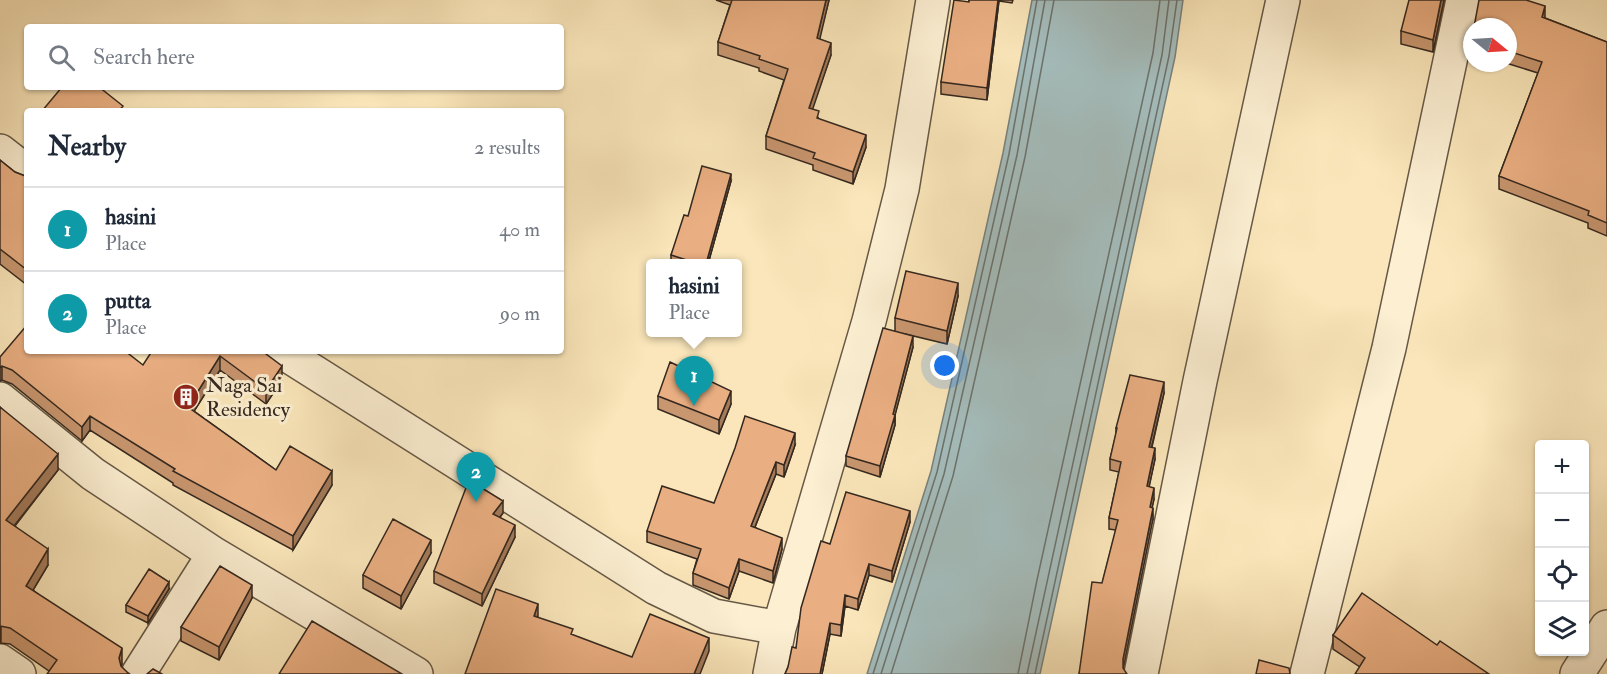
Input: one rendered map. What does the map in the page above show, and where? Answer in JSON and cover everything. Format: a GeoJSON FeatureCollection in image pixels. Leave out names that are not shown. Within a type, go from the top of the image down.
{"type":"FeatureCollection","features":[{"type":"Feature","properties":{"kind":"street"},"geometry":{"type":"LineString","coordinates":[[770,674],[779,628],[869,321],[900,200],[933,0]]}},
{"type":"Feature","properties":{"kind":"street"},"geometry":{"type":"LineString","coordinates":[[1141,674],[1200,381],[1283,0]]}},
{"type":"Feature","properties":{"kind":"street"},"geometry":{"type":"LineString","coordinates":[[1307,674],[1389,348],[1463,0]]}},
{"type":"Feature","properties":{"kind":"street"},"geometry":{"type":"LineString","coordinates":[[0,151],[24,170]]}},
{"type":"Feature","properties":{"kind":"street"},"geometry":{"type":"LineString","coordinates":[[286,354],[657,588],[714,616],[779,628]]}},
{"type":"Feature","properties":{"kind":"street"},"geometry":{"type":"LineString","coordinates":[[0,399],[93,474],[214,554],[416,674]]}},
{"type":"Feature","properties":{"kind":"street"},"geometry":{"type":"LineString","coordinates":[[138,674],[214,554]]}},
{"type":"Feature","properties":{"kind":"street"},"geometry":{"type":"LineString","coordinates":[[1577,674],[1607,627]]}},
{"type":"Feature","properties":{"kind":"street"},"geometry":{"type":"LineString","coordinates":[[0,661],[19,674]]}},
{"type":"Feature","properties":{"kind":"water"},"geometry":{"type":"Polygon","coordinates":[[[1032,0],[1183,0],[1175,57],[1040,674],[867,674],[931,471],[1003,153],[1032,0]]]}},
{"type":"Feature","properties":{"kind":"building"},"geometry":{"type":"Polygon","coordinates":[[[732,0],[826,0],[817,38],[831,43],[809,108],[819,111],[817,118],[866,135],[853,172],[813,158],[815,153],[766,136],[788,69],[759,59],[760,56],[718,42],[732,0]]]}},
{"type":"Feature","properties":{"kind":"building"},"geometry":{"type":"Polygon","coordinates":[[[954,0],[969,2],[969,0],[998,0],[987,88],[941,82],[954,0]]]}},
{"type":"Feature","properties":{"kind":"building"},"geometry":{"type":"Polygon","coordinates":[[[1409,0],[1441,0],[1433,40],[1401,31],[1409,0]]]}},
{"type":"Feature","properties":{"kind":"building"},"geometry":{"type":"Polygon","coordinates":[[[1479,0],[1526,0],[1545,6],[1542,17],[1607,42],[1607,223],[1588,215],[1589,211],[1499,176],[1542,62],[1517,54],[1517,18],[1476,18],[1479,0]]]}},
{"type":"Feature","properties":{"kind":"building"},"geometry":{"type":"Polygon","coordinates":[[[60,90],[103,90],[123,106],[121,108],[44,108],[60,90]]]}},
{"type":"Feature","properties":{"kind":"building"},"geometry":{"type":"Polygon","coordinates":[[[0,160],[15,172],[24,176],[24,268],[0,249],[0,160]]]}},
{"type":"Feature","properties":{"kind":"building"},"geometry":{"type":"Polygon","coordinates":[[[702,166],[731,174],[707,259],[683,259],[671,255],[684,215],[688,216],[702,166]]]}},
{"type":"Feature","properties":{"kind":"building"},"geometry":{"type":"Polygon","coordinates":[[[906,271],[958,283],[947,331],[895,318],[906,271]]]}},
{"type":"Feature","properties":{"kind":"building"},"geometry":{"type":"Polygon","coordinates":[[[883,328],[913,336],[893,414],[895,415],[880,466],[846,456],[883,328]]]}},
{"type":"Feature","properties":{"kind":"building"},"geometry":{"type":"Polygon","coordinates":[[[24,329],[24,354],[129,354],[143,365],[150,354],[266,354],[282,366],[266,390],[220,356],[188,407],[276,470],[290,446],[332,471],[293,536],[173,471],[175,469],[90,416],[82,427],[12,370],[0,367],[0,357],[24,329]]]}},
{"type":"Feature","properties":{"kind":"building"},"geometry":{"type":"Polygon","coordinates":[[[670,362],[731,391],[719,420],[658,396],[670,362]]]}},
{"type":"Feature","properties":{"kind":"building"},"geometry":{"type":"Polygon","coordinates":[[[1130,375],[1164,382],[1149,447],[1155,448],[1147,486],[1154,488],[1150,507],[1153,508],[1123,659],[1123,668],[1127,674],[1079,674],[1092,582],[1102,583],[1118,520],[1109,518],[1121,462],[1110,459],[1130,375]]]}},
{"type":"Feature","properties":{"kind":"building"},"geometry":{"type":"Polygon","coordinates":[[[0,407],[58,454],[6,520],[48,549],[26,586],[122,648],[119,658],[121,666],[130,674],[47,674],[57,660],[10,628],[0,626],[0,407]]]}},
{"type":"Feature","properties":{"kind":"building"},"geometry":{"type":"Polygon","coordinates":[[[745,416],[795,433],[784,465],[776,462],[751,526],[782,538],[773,571],[739,559],[729,588],[693,573],[701,549],[647,531],[662,486],[714,503],[745,416]]]}},
{"type":"Feature","properties":{"kind":"building"},"geometry":{"type":"Polygon","coordinates":[[[469,480],[503,501],[493,514],[515,525],[482,594],[434,571],[469,480]]]}},
{"type":"Feature","properties":{"kind":"building"},"geometry":{"type":"Polygon","coordinates":[[[846,492],[910,511],[892,571],[869,564],[858,599],[845,595],[841,625],[830,623],[820,674],[785,674],[792,647],[796,648],[801,608],[821,541],[830,544],[846,492]]]}},
{"type":"Feature","properties":{"kind":"building"},"geometry":{"type":"Polygon","coordinates":[[[393,519],[431,540],[401,596],[363,575],[393,519]]]}},
{"type":"Feature","properties":{"kind":"building"},"geometry":{"type":"Polygon","coordinates":[[[220,566],[252,585],[219,647],[181,627],[220,566]]]}},
{"type":"Feature","properties":{"kind":"building"},"geometry":{"type":"Polygon","coordinates":[[[149,569],[169,582],[148,616],[126,605],[149,569]]]}},
{"type":"Feature","properties":{"kind":"building"},"geometry":{"type":"Polygon","coordinates":[[[496,589],[538,604],[534,616],[573,629],[571,634],[632,657],[650,614],[709,638],[694,674],[465,674],[496,589]]]}},
{"type":"Feature","properties":{"kind":"building"},"geometry":{"type":"Polygon","coordinates":[[[1362,593],[1437,645],[1440,641],[1489,674],[1355,674],[1365,658],[1333,635],[1362,593]]]}},
{"type":"Feature","properties":{"kind":"building"},"geometry":{"type":"Polygon","coordinates":[[[312,621],[402,674],[279,674],[312,621]]]}},
{"type":"Feature","properties":{"kind":"building"},"geometry":{"type":"Polygon","coordinates":[[[1259,660],[1289,668],[1290,674],[1256,674],[1259,660]]]}},
{"type":"Feature","properties":{"kind":"building"},"geometry":{"type":"Polygon","coordinates":[[[153,669],[162,674],[147,674],[153,669]]]}},
{"type":"Feature","properties":{"kind":"place","name":"Naga Sai Residency"},"geometry":{"type":"Point","coordinates":[186,397]}},
{"type":"Feature","properties":{"kind":"place","name":"hasini"},"geometry":{"type":"Point","coordinates":[694,406]}},
{"type":"Feature","properties":{"kind":"place","name":"putta"},"geometry":{"type":"Point","coordinates":[476,502]}}]}
